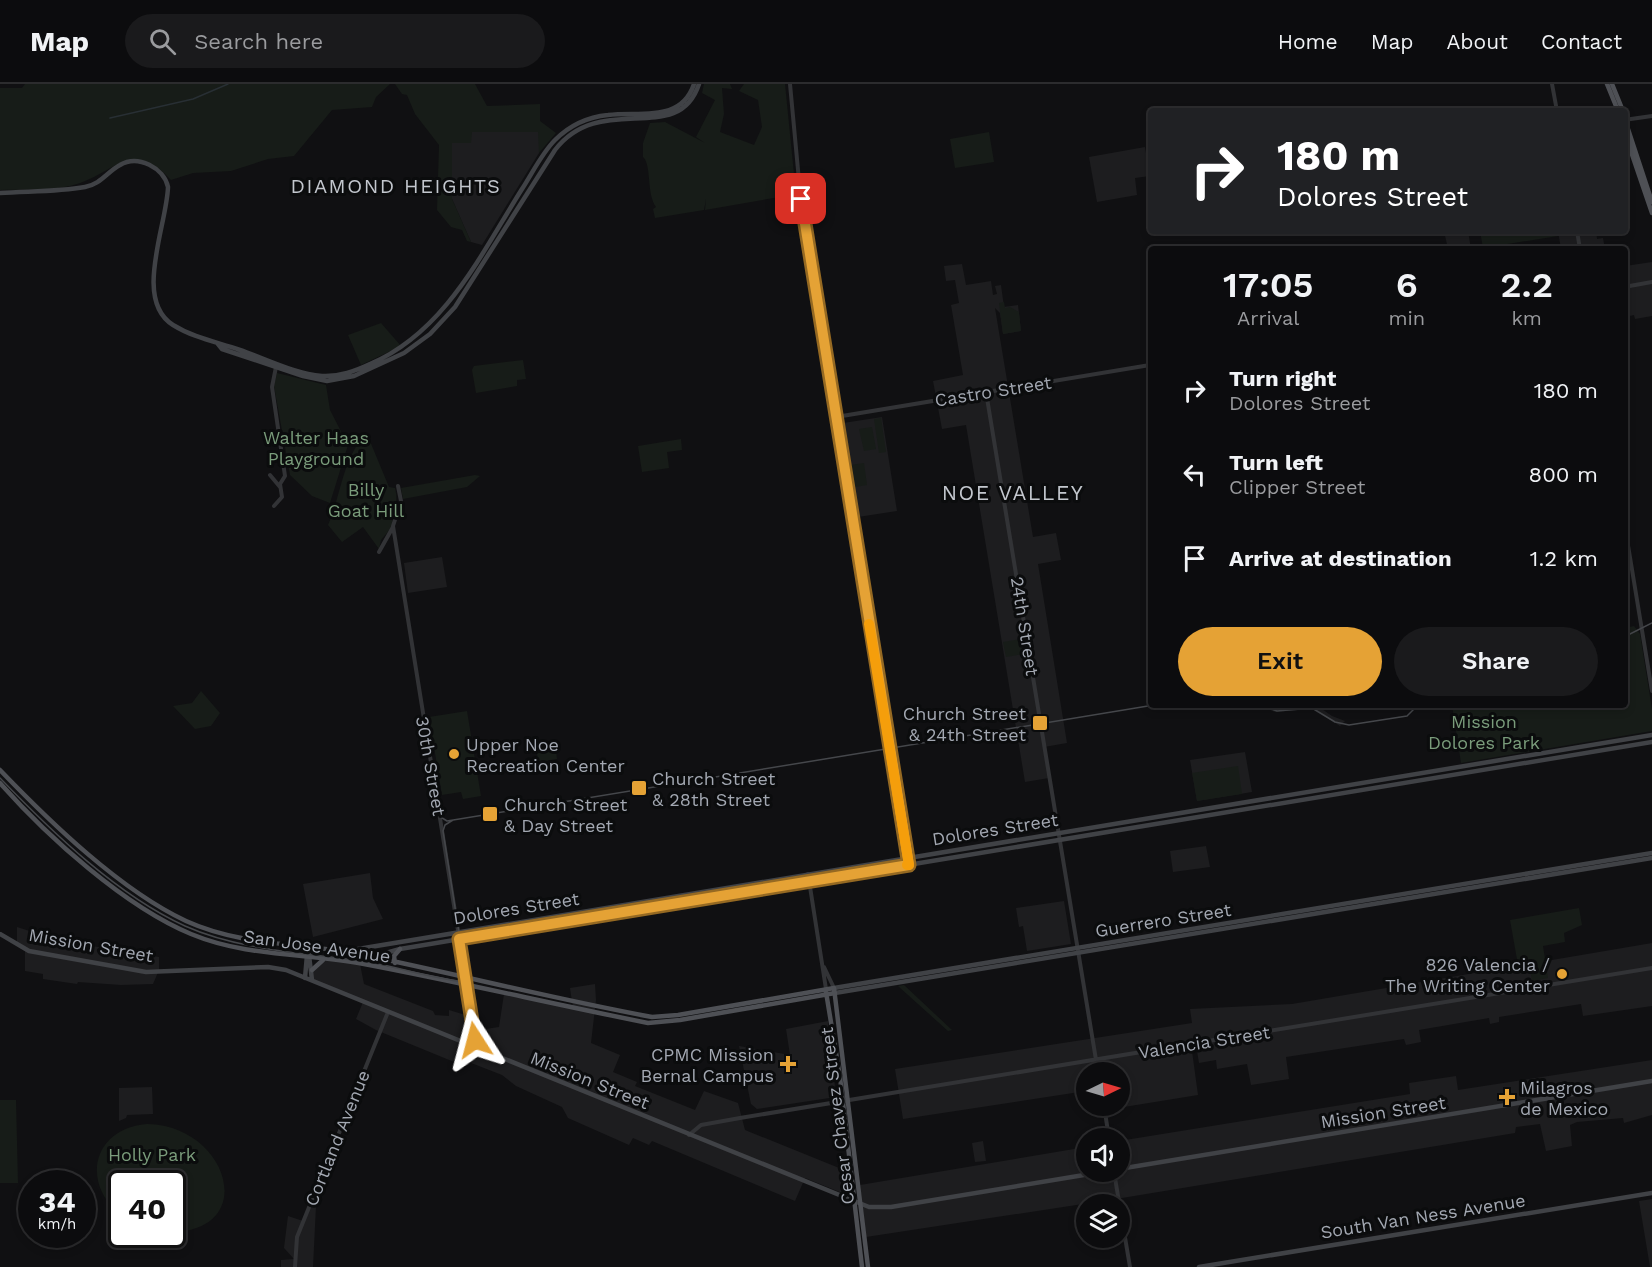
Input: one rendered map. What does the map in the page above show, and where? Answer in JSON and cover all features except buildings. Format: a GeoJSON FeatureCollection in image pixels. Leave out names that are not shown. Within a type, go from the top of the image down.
{"type":"FeatureCollection","features":[{"type":"Feature","properties":{"kind":"main road"},"geometry":{"type":"LineString","coordinates":[[0,193],[73,189],[99,182],[127,162],[147,164],[161,172],[168,192],[153,283],[156,305],[173,325],[218,344],[322,376],[347,373],[389,356],[420,334],[442,311],[545,153],[560,135],[577,123],[600,116],[670,111],[686,100],[694,84]]}},
{"type":"Feature","properties":{"kind":"main road"},"geometry":{"type":"LineString","coordinates":[[218,344],[222,349],[316,380],[338,380],[375,367],[411,349],[436,329],[455,307],[555,150],[568,137],[588,124],[601,120],[672,115],[689,103],[699,84]]}},
{"type":"Feature","properties":{"kind":"main road"},"geometry":{"type":"LineString","coordinates":[[1607,84],[1617,108]]}},
{"type":"Feature","properties":{"kind":"main road"},"geometry":{"type":"LineString","coordinates":[[1612,84],[1622,108]]}},
{"type":"Feature","properties":{"kind":"main road"},"geometry":{"type":"LineString","coordinates":[[1628,128],[1652,202]]}},
{"type":"Feature","properties":{"kind":"main road"},"geometry":{"type":"LineString","coordinates":[[1628,143],[1652,213]]}},
{"type":"Feature","properties":{"kind":"main road","name":"Dolores Street"},"geometry":{"type":"LineString","coordinates":[[343,952],[458,931],[1652,735]]}},
{"type":"Feature","properties":{"kind":"main road"},"geometry":{"type":"LineString","coordinates":[[1610,742],[1611,749]]}},
{"type":"Feature","properties":{"kind":"main road","name":"Dolores Street"},"geometry":{"type":"LineString","coordinates":[[372,957],[400,949],[459,939],[1652,742]]}},
{"type":"Feature","properties":{"kind":"main road","name":"San Jose Avenue"},"geometry":{"type":"LineString","coordinates":[[0,770],[84,849],[167,910],[204,928],[232,937],[372,957],[466,979],[652,1017],[679,1018]]}},
{"type":"Feature","properties":{"kind":"main road","name":"San Jose Avenue"},"geometry":{"type":"LineString","coordinates":[[0,783],[78,857],[162,920],[200,938],[230,946],[354,963],[648,1023],[679,1018]]}},
{"type":"Feature","properties":{"kind":"main road"},"geometry":{"type":"LineString","coordinates":[[1309,791],[1310,799]]}},
{"type":"Feature","properties":{"kind":"main road","name":"Guerrero Street"},"geometry":{"type":"LineString","coordinates":[[1078,950],[1652,853]]}},
{"type":"Feature","properties":{"kind":"main road","name":"Guerrero Street"},"geometry":{"type":"LineString","coordinates":[[679,1018],[834,990],[1652,858]]}},
{"type":"Feature","properties":{"kind":"main road","name":"Mission Street"},"geometry":{"type":"LineString","coordinates":[[0,934],[29,951],[146,972],[268,967],[312,980],[861,1205],[886,1208],[1076,1176]]}},
{"type":"Feature","properties":{"kind":"main road"},"geometry":{"type":"LineString","coordinates":[[411,939],[412,947]]}},
{"type":"Feature","properties":{"kind":"main road"},"geometry":{"type":"LineString","coordinates":[[308,947],[312,980]]}},
{"type":"Feature","properties":{"kind":"main road"},"geometry":{"type":"LineString","coordinates":[[395,963],[394,956],[400,949]]}},
{"type":"Feature","properties":{"kind":"main road"},"geometry":{"type":"LineString","coordinates":[[354,963],[372,957]]}},
{"type":"Feature","properties":{"kind":"main road"},"geometry":{"type":"LineString","coordinates":[[305,978],[309,958]]}},
{"type":"Feature","properties":{"kind":"main road"},"geometry":{"type":"LineString","coordinates":[[312,970],[324,959]]}},
{"type":"Feature","properties":{"kind":"main road","name":"Cesar Chavez Street"},"geometry":{"type":"LineString","coordinates":[[834,990],[868,1267]]}},
{"type":"Feature","properties":{"kind":"main road","name":"Cesar Chavez Street"},"geometry":{"type":"LineString","coordinates":[[826,992],[843,1101],[862,1267]]}},
{"type":"Feature","properties":{"kind":"main road","name":"Mission Street"},"geometry":{"type":"LineString","coordinates":[[1130,1167],[1652,1081]]}},
{"type":"Feature","properties":{"kind":"main road","name":"South Van Ness Avenue"},"geometry":{"type":"LineString","coordinates":[[1199,1267],[1652,1193]]}},
{"type":"Feature","properties":{"kind":"street"},"geometry":{"type":"LineString","coordinates":[[790,84],[801,202],[909,865]]}},
{"type":"Feature","properties":{"kind":"street"},"geometry":{"type":"LineString","coordinates":[[1552,84],[1556,108]]}},
{"type":"Feature","properties":{"kind":"street"},"geometry":{"type":"LineString","coordinates":[[1628,119],[1652,116]]}},
{"type":"Feature","properties":{"kind":"street"},"geometry":{"type":"LineString","coordinates":[[1628,286],[1652,282]]}},
{"type":"Feature","properties":{"kind":"street","name":"Castro Street"},"geometry":{"type":"LineString","coordinates":[[836,417],[1148,365]]}},
{"type":"Feature","properties":{"kind":"street"},"geometry":{"type":"LineString","coordinates":[[276,367],[272,387],[285,476],[280,487]]}},
{"type":"Feature","properties":{"kind":"street","name":"24th Street"},"geometry":{"type":"LineString","coordinates":[[986,392],[1096,1060]]}},
{"type":"Feature","properties":{"kind":"street"},"geometry":{"type":"LineString","coordinates":[[270,475],[280,487],[282,497],[274,506]]}},
{"type":"Feature","properties":{"kind":"street","name":"30th Street"},"geometry":{"type":"LineString","coordinates":[[398,486],[401,501],[393,526],[466,979],[475,1040],[473,1046]]}},
{"type":"Feature","properties":{"kind":"street"},"geometry":{"type":"LineString","coordinates":[[379,552],[393,526]]}},
{"type":"Feature","properties":{"kind":"street"},"geometry":{"type":"LineString","coordinates":[[1628,545],[1652,690]]}},
{"type":"Feature","properties":{"kind":"street","name":"Cesar Chavez Street"},"geometry":{"type":"LineString","coordinates":[[808,874],[826,992]]}},
{"type":"Feature","properties":{"kind":"street","name":"Cesar Chavez Street"},"geometry":{"type":"LineString","coordinates":[[823,964],[834,990]]}},
{"type":"Feature","properties":{"kind":"street","name":"Valencia Street"},"geometry":{"type":"LineString","coordinates":[[689,1135],[703,1124],[1652,968]]}},
{"type":"Feature","properties":{"kind":"street","name":"Cortland Avenue"},"geometry":{"type":"LineString","coordinates":[[295,1267],[296,1240],[388,1012]]}},
{"type":"Feature","properties":{"kind":"street"},"geometry":{"type":"LineString","coordinates":[[1116,1182],[1130,1267]]}},
{"type":"Feature","properties":{"kind":"shaded area"},"geometry":{"type":"Polygon","coordinates":[[[471,132],[539,132],[539,153],[482,245],[471,242],[452,199],[452,143],[471,143],[471,132]]]}},
{"type":"Feature","properties":{"kind":"shaded area"},"geometry":{"type":"Polygon","coordinates":[[[1145,147],[1148,176],[1135,178],[1137,195],[1097,202],[1089,157],[1145,147]]]}},
{"type":"Feature","properties":{"kind":"shaded area"},"geometry":{"type":"Polygon","coordinates":[[[1445,234],[1468,234],[1470,246],[1447,246],[1445,234]]]}},
{"type":"Feature","properties":{"kind":"shaded area"},"geometry":{"type":"Polygon","coordinates":[[[1558,234],[1596,234],[1597,239],[1603,238],[1604,246],[1560,246],[1558,234]]]}},
{"type":"Feature","properties":{"kind":"shaded area"},"geometry":{"type":"Polygon","coordinates":[[[1652,262],[1652,316],[1635,319],[1634,315],[1628,316],[1628,266],[1652,262]]]}},
{"type":"Feature","properties":{"kind":"shaded area"},"geometry":{"type":"Polygon","coordinates":[[[962,264],[966,285],[991,281],[993,295],[997,294],[995,286],[1001,285],[1004,307],[1018,305],[1021,331],[1003,334],[1000,313],[995,308],[1033,537],[1056,533],[1061,560],[1038,564],[1067,743],[1044,747],[1049,778],[1025,782],[966,425],[942,429],[933,381],[963,375],[951,305],[959,303],[955,280],[946,281],[944,266],[962,264]]]}},
{"type":"Feature","properties":{"kind":"shaded area"},"geometry":{"type":"Polygon","coordinates":[[[882,417],[897,511],[858,517],[843,423],[882,417]]]}},
{"type":"Feature","properties":{"kind":"shaded area"},"geometry":{"type":"Polygon","coordinates":[[[442,557],[447,587],[408,593],[404,563],[442,557]]]}},
{"type":"Feature","properties":{"kind":"shaded area"},"geometry":{"type":"Polygon","coordinates":[[[1265,708],[1320,708],[1345,721],[1340,726],[1314,709],[1275,712],[1265,708]]]}},
{"type":"Feature","properties":{"kind":"shaded area"},"geometry":{"type":"Polygon","coordinates":[[[1245,752],[1252,792],[1197,801],[1190,760],[1245,752]]]}},
{"type":"Feature","properties":{"kind":"shaded area"},"geometry":{"type":"Polygon","coordinates":[[[1206,846],[1210,867],[1173,872],[1170,851],[1206,846]]]}},
{"type":"Feature","properties":{"kind":"shaded area"},"geometry":{"type":"Polygon","coordinates":[[[370,873],[373,898],[383,919],[313,937],[303,884],[370,873]]]}},
{"type":"Feature","properties":{"kind":"shaded area"},"geometry":{"type":"Polygon","coordinates":[[[1064,901],[1071,944],[1027,951],[1023,926],[1019,927],[1016,908],[1064,901]]]}},
{"type":"Feature","properties":{"kind":"shaded area"},"geometry":{"type":"Polygon","coordinates":[[[17,927],[61,941],[159,957],[159,970],[153,984],[121,985],[78,982],[77,984],[43,979],[43,974],[25,971],[25,950],[17,946],[17,927]]]}},
{"type":"Feature","properties":{"kind":"shaded area"},"geometry":{"type":"Polygon","coordinates":[[[1652,943],[1652,1006],[1583,1016],[1581,1004],[1499,1017],[1499,1022],[1490,1024],[1489,1018],[1419,1030],[1421,1042],[1406,1045],[1404,1039],[1286,1057],[1289,1079],[1251,1085],[1247,1064],[1217,1069],[1216,1060],[1199,1063],[1197,1051],[1192,1051],[1198,1095],[1130,1106],[1130,1062],[1076,1062],[1076,1093],[903,1119],[895,1069],[1192,1023],[1190,1009],[1292,1004],[1652,943]]]}},
{"type":"Feature","properties":{"kind":"shaded area"},"geometry":{"type":"Polygon","coordinates":[[[324,959],[360,964],[364,984],[433,1011],[435,1015],[449,1016],[449,1010],[472,1017],[474,1030],[499,1027],[504,994],[573,1008],[570,988],[595,984],[596,1000],[591,1043],[620,1055],[613,1072],[637,1082],[635,1086],[695,1110],[704,1091],[738,1103],[745,1130],[849,1172],[852,1197],[805,1178],[795,1201],[652,1141],[649,1145],[633,1138],[629,1145],[568,1118],[562,1107],[516,1086],[502,1075],[461,1059],[459,1064],[376,1030],[356,1019],[363,1002],[312,980],[312,970],[324,959]]]}},
{"type":"Feature","properties":{"kind":"shaded area","name":"CPMC Mission Bernal Campus"},"geometry":{"type":"Polygon","coordinates":[[[828,1021],[836,1097],[757,1109],[751,1104],[739,1046],[790,1055],[786,1029],[828,1021]]]}},
{"type":"Feature","properties":{"kind":"shaded area"},"geometry":{"type":"Polygon","coordinates":[[[1652,1060],[1652,1115],[1624,1123],[1623,1118],[1577,1122],[1570,1125],[1572,1146],[1546,1151],[1540,1124],[1516,1127],[1515,1133],[1130,1197],[1130,1194],[1076,1194],[1076,1205],[866,1237],[860,1185],[1076,1149],[1076,1182],[1130,1182],[1130,1139],[1410,1094],[1409,1083],[1456,1076],[1458,1090],[1652,1060]]]}},
{"type":"Feature","properties":{"kind":"shaded area"},"geometry":{"type":"Polygon","coordinates":[[[152,1087],[153,1114],[127,1115],[119,1121],[119,1088],[152,1087]]]}},
{"type":"Feature","properties":{"kind":"shaded area"},"geometry":{"type":"Polygon","coordinates":[[[983,1141],[986,1161],[975,1162],[972,1143],[983,1141]]]}},
{"type":"Feature","properties":{"kind":"shaded area"},"geometry":{"type":"Polygon","coordinates":[[[1652,1199],[1652,1267],[1650,1267],[1639,1201],[1652,1199]]]}},
{"type":"Feature","properties":{"kind":"shaded area"},"geometry":{"type":"Polygon","coordinates":[[[310,1204],[316,1206],[313,1267],[281,1267],[281,1260],[294,1259],[284,1248],[288,1216],[303,1221],[310,1204]]]}},
{"type":"Feature","properties":{"kind":"green space"},"geometry":{"type":"Polygon","coordinates":[[[25,84],[390,84],[376,97],[372,107],[332,110],[294,156],[268,159],[231,171],[193,173],[171,180],[156,167],[144,161],[132,160],[85,181],[62,188],[0,190],[0,88],[22,88],[25,84]]]}},
{"type":"Feature","properties":{"kind":"green space"},"geometry":{"type":"Polygon","coordinates":[[[395,84],[475,84],[487,106],[540,104],[540,121],[556,133],[539,153],[538,132],[472,132],[471,143],[452,143],[452,199],[471,242],[467,241],[462,230],[451,227],[437,210],[439,145],[415,114],[407,95],[402,94],[395,84]]]}},
{"type":"Feature","properties":{"kind":"green space"},"geometry":{"type":"Polygon","coordinates":[[[704,84],[730,84],[732,89],[722,88],[724,114],[720,132],[754,145],[762,127],[758,100],[739,91],[744,84],[785,84],[796,194],[705,210],[706,199],[704,210],[655,218],[653,209],[656,207],[651,194],[646,161],[643,157],[643,143],[650,123],[665,122],[705,143],[696,137],[715,100],[702,93],[704,84]]]}},
{"type":"Feature","properties":{"kind":"green space"},"geometry":{"type":"Polygon","coordinates":[[[989,132],[994,162],[955,168],[950,139],[989,132]]]}},
{"type":"Feature","properties":{"kind":"green space"},"geometry":{"type":"Polygon","coordinates":[[[1481,234],[1558,234],[1558,236],[1496,246],[1483,246],[1481,234]]]}},
{"type":"Feature","properties":{"kind":"green space"},"geometry":{"type":"Polygon","coordinates":[[[1004,302],[1005,308],[1010,307],[1019,312],[1021,331],[1003,334],[999,303],[1004,302]]]}},
{"type":"Feature","properties":{"kind":"green space"},"geometry":{"type":"Polygon","coordinates":[[[381,323],[401,346],[361,365],[348,335],[381,323]]]}},
{"type":"Feature","properties":{"kind":"green space"},"geometry":{"type":"Polygon","coordinates":[[[523,360],[526,379],[517,380],[517,386],[476,393],[472,370],[474,366],[523,360]]]}},
{"type":"Feature","properties":{"kind":"green space","name":"Walter Haas Playground"},"geometry":{"type":"Polygon","coordinates":[[[277,373],[326,385],[330,410],[348,445],[330,503],[312,496],[290,475],[274,386],[277,373]]]}},
{"type":"Feature","properties":{"kind":"green space"},"geometry":{"type":"Polygon","coordinates":[[[881,418],[886,452],[879,453],[874,419],[881,418]]]}},
{"type":"Feature","properties":{"kind":"green space"},"geometry":{"type":"Polygon","coordinates":[[[872,427],[876,449],[864,451],[859,429],[872,427]]]}},
{"type":"Feature","properties":{"kind":"green space","name":"Billy Goat Hill"},"geometry":{"type":"Polygon","coordinates":[[[367,434],[389,487],[395,488],[396,495],[393,526],[381,540],[379,549],[363,527],[342,542],[328,525],[348,464],[359,443],[367,434]]]}},
{"type":"Feature","properties":{"kind":"green space"},"geometry":{"type":"Polygon","coordinates":[[[681,439],[682,450],[667,452],[669,468],[642,472],[638,446],[681,439]]]}},
{"type":"Feature","properties":{"kind":"green space"},"geometry":{"type":"Polygon","coordinates":[[[864,463],[867,485],[855,487],[851,465],[864,463]]]}},
{"type":"Feature","properties":{"kind":"green space"},"geometry":{"type":"Polygon","coordinates":[[[480,476],[467,487],[403,499],[401,488],[480,476]]]}},
{"type":"Feature","properties":{"kind":"green space","name":"Mission Dolores Park"},"geometry":{"type":"Polygon","coordinates":[[[1634,626],[1640,634],[1652,709],[1652,731],[1461,763],[1452,708],[1628,708],[1628,627],[1634,626]]]}},
{"type":"Feature","properties":{"kind":"green space"},"geometry":{"type":"Polygon","coordinates":[[[1021,639],[1024,654],[1006,657],[1003,642],[1021,639]]]}},
{"type":"Feature","properties":{"kind":"green space"},"geometry":{"type":"Polygon","coordinates":[[[201,691],[220,713],[211,726],[195,729],[173,706],[192,703],[201,691]]]}},
{"type":"Feature","properties":{"kind":"green space","name":"Upper Noe Recreation Center"},"geometry":{"type":"Polygon","coordinates":[[[467,711],[481,796],[463,799],[461,792],[442,795],[429,717],[467,711]]]}},
{"type":"Feature","properties":{"kind":"green space"},"geometry":{"type":"Polygon","coordinates":[[[555,742],[557,759],[538,762],[536,745],[555,742]]]}},
{"type":"Feature","properties":{"kind":"green space"},"geometry":{"type":"Polygon","coordinates":[[[1238,766],[1242,794],[1197,801],[1192,773],[1238,766]]]}},
{"type":"Feature","properties":{"kind":"green space"},"geometry":{"type":"Polygon","coordinates":[[[1579,908],[1582,925],[1564,933],[1565,942],[1543,946],[1548,978],[1532,981],[1529,964],[1518,965],[1510,920],[1579,908]]]}},
{"type":"Feature","properties":{"kind":"green space"},"geometry":{"type":"Polygon","coordinates":[[[904,985],[952,1030],[948,1031],[898,986],[904,985]]]}},
{"type":"Feature","properties":{"kind":"green space"},"geometry":{"type":"Polygon","coordinates":[[[0,1100],[16,1100],[18,1183],[0,1183],[0,1100]]]}},
{"type":"Feature","properties":{"kind":"green space","name":"Holly Park"},"geometry":{"type":"Polygon","coordinates":[[[147,1124],[175,1129],[197,1141],[213,1158],[223,1177],[224,1197],[217,1214],[200,1227],[186,1230],[186,1170],[108,1170],[108,1202],[100,1188],[97,1173],[98,1159],[104,1146],[114,1135],[129,1128],[147,1124]]]}},
{"type":"Feature","properties":{"kind":"waterway"},"geometry":{"type":"LineString","coordinates":[[110,118],[193,99],[228,84]]}},
{"type":"Feature","properties":{"kind":"tram line"},"geometry":{"type":"LineString","coordinates":[[1628,635],[1652,623]]}},
{"type":"Feature","properties":{"kind":"tram line"},"geometry":{"type":"LineString","coordinates":[[432,777],[439,816],[447,821],[1148,706]]}},
{"type":"Feature","properties":{"kind":"tram line"},"geometry":{"type":"LineString","coordinates":[[1268,708],[1277,711],[1312,708]]}},
{"type":"Feature","properties":{"kind":"tram line"},"geometry":{"type":"LineString","coordinates":[[1312,708],[1335,722],[1349,725],[1407,716],[1415,708]]}},
{"type":"Feature","properties":{"kind":"tram line"},"geometry":{"type":"LineString","coordinates":[[0,778],[86,861],[135,897],[185,926],[252,946],[368,962],[458,981],[463,979],[465,971],[443,831],[445,825],[453,820]]}},
{"type":"Feature","properties":{"kind":"slow traffic"},"geometry":{"type":"LineString","coordinates":[[869,624],[909,865],[907,865]]}},
{"type":"Feature","properties":{"kind":"place","name":"Church Street & 24th Street"},"geometry":{"type":"Point","coordinates":[1040,723]}},
{"type":"Feature","properties":{"kind":"place","name":"Upper Noe Recreation Center"},"geometry":{"type":"Point","coordinates":[454,754]}},
{"type":"Feature","properties":{"kind":"place","name":"Church Street & 28th Street"},"geometry":{"type":"Point","coordinates":[639,788]}},
{"type":"Feature","properties":{"kind":"place","name":"Church Street & Day Street"},"geometry":{"type":"Point","coordinates":[490,814]}},
{"type":"Feature","properties":{"kind":"place","name":"826 Valencia / The Writing Center"},"geometry":{"type":"Point","coordinates":[1562,974]}},
{"type":"Feature","properties":{"kind":"place","name":"CPMC Mission Bernal Campus"},"geometry":{"type":"Point","coordinates":[788,1064]}},
{"type":"Feature","properties":{"kind":"place","name":"Milagros de Mexico"},"geometry":{"type":"Point","coordinates":[1507,1097]}},
{"type":"Feature","properties":{"kind":"district","name":"DIAMOND HEIGHTS"},"geometry":{"type":"Point","coordinates":[396,186]}},
{"type":"Feature","properties":{"kind":"district","name":"NOE VALLEY"},"geometry":{"type":"Point","coordinates":[1013,492]}},
{"type":"Feature","properties":{"kind":"route"},"geometry":{"type":"LineString","coordinates":[[475,1040],[459,939],[909,865],[801,199]]}}]}
